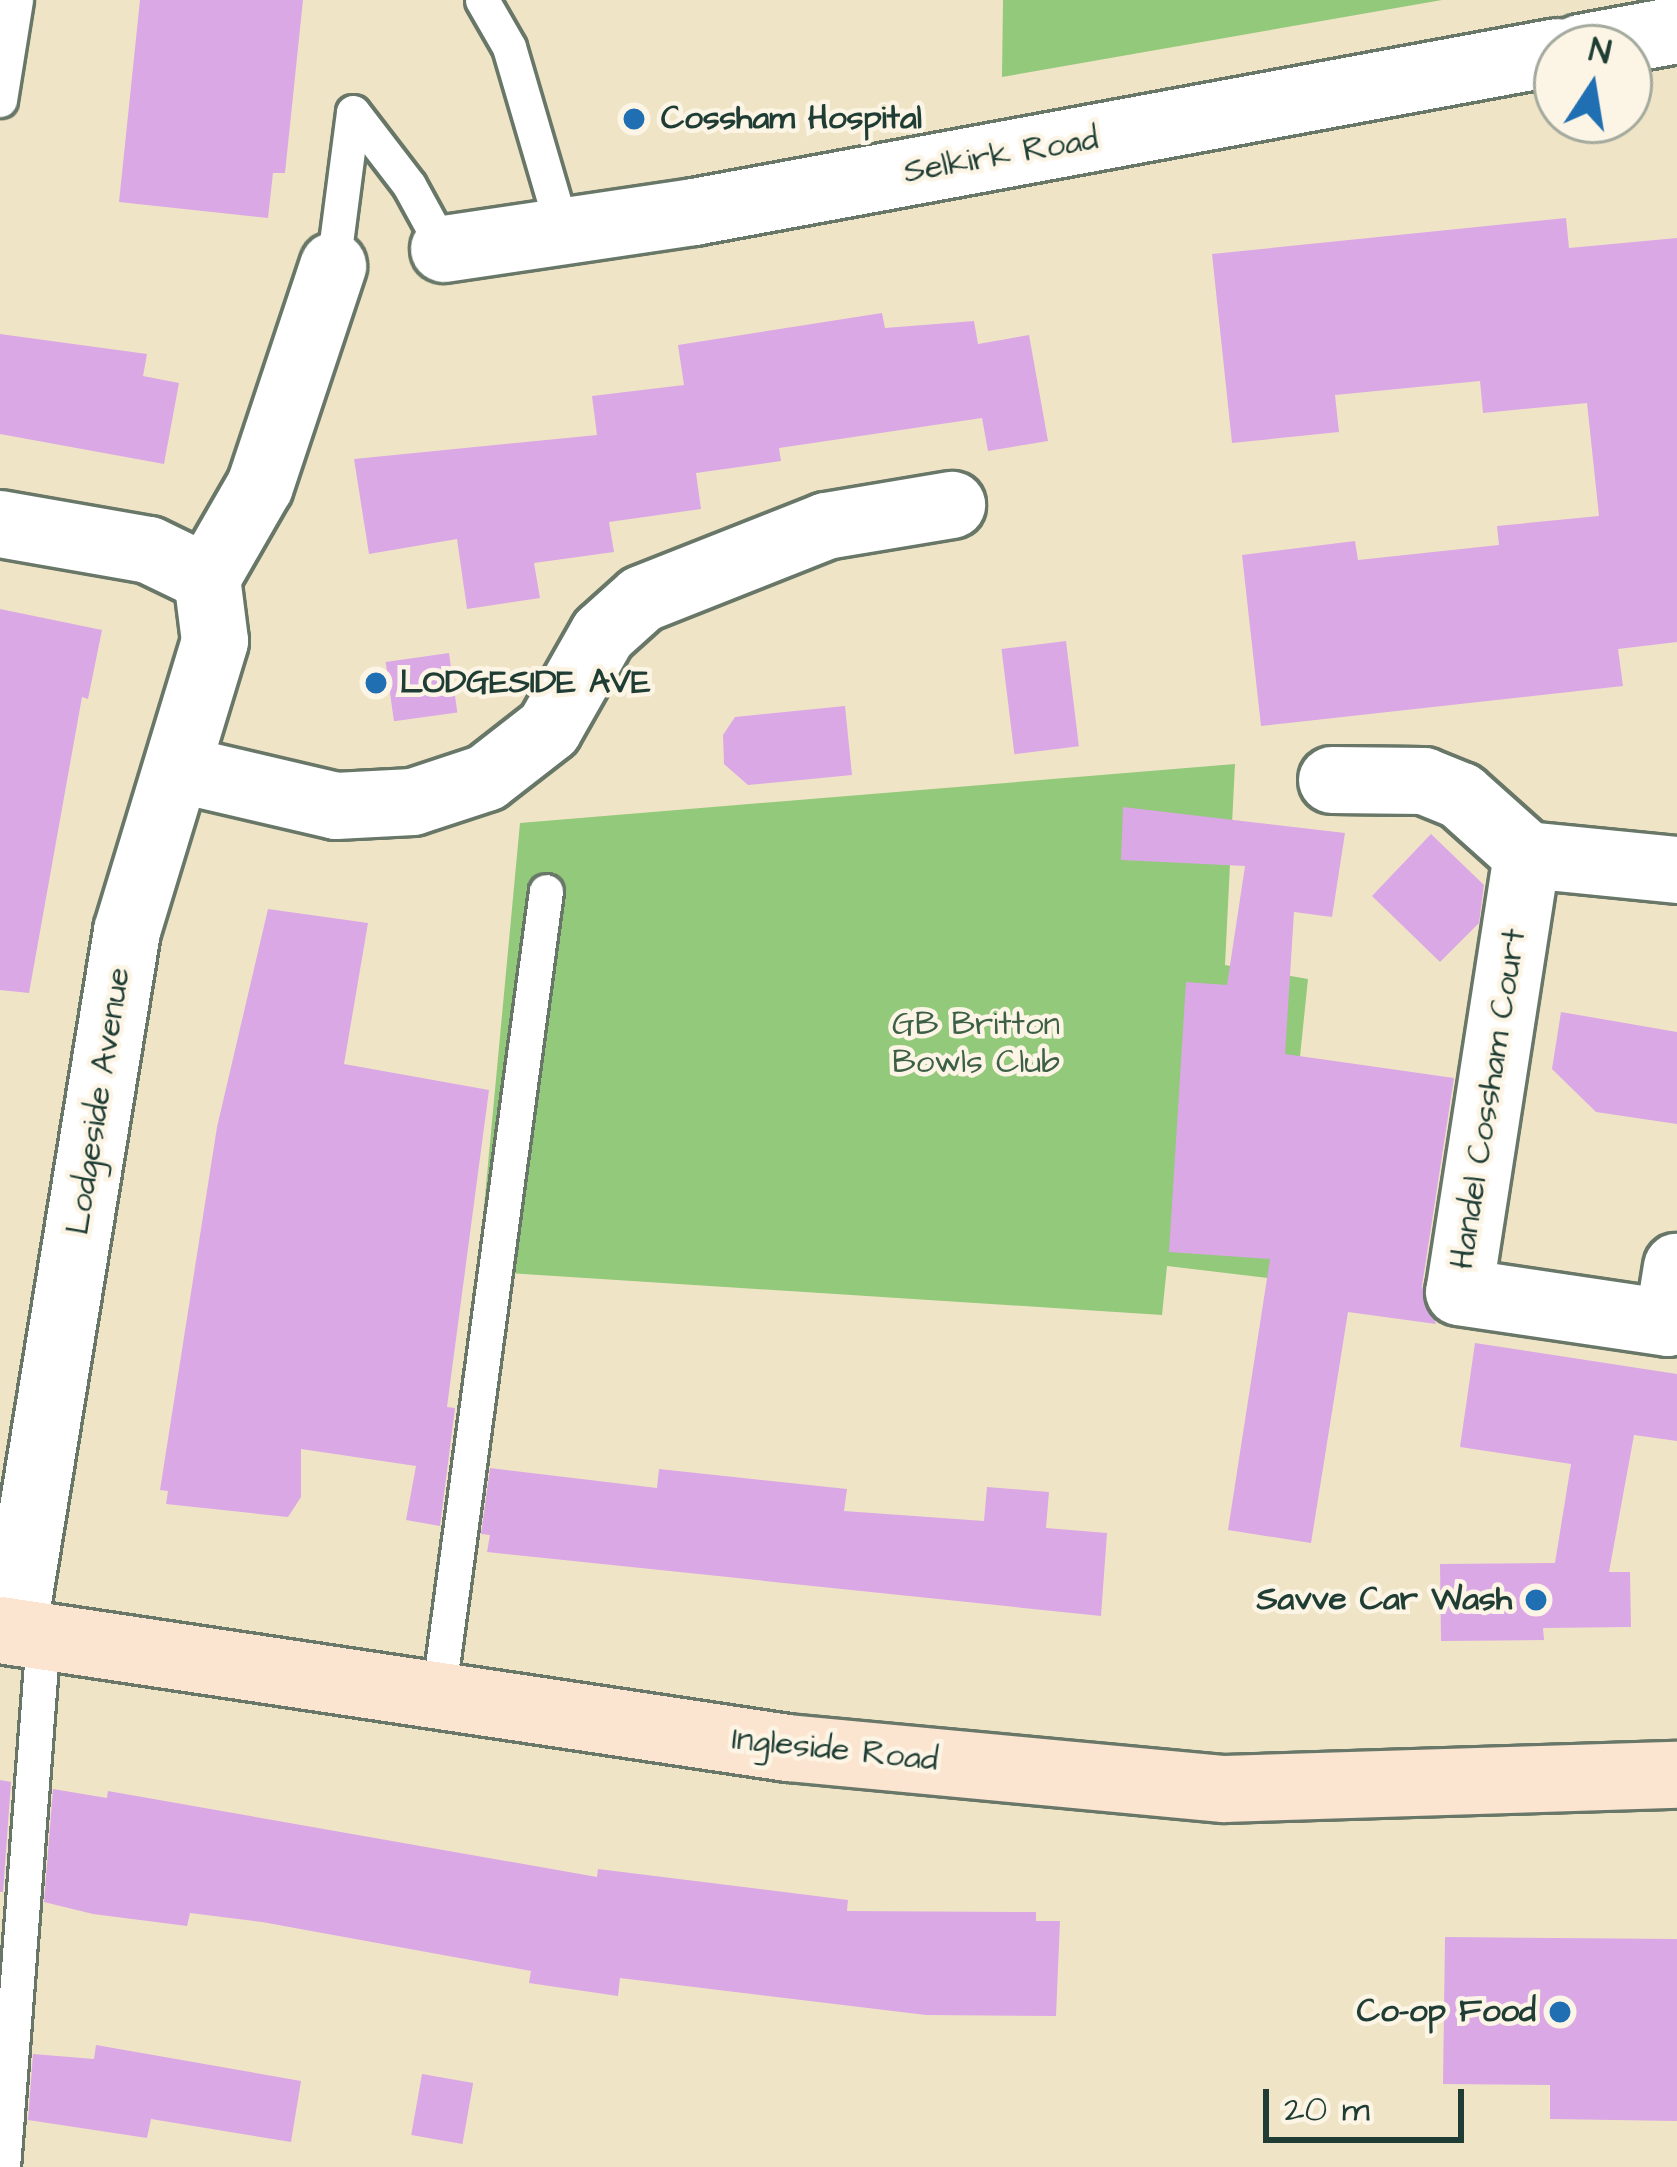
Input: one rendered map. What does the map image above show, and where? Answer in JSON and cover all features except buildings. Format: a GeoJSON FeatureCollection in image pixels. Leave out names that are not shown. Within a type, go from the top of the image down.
{"type":"FeatureCollection","features":[{"type":"Feature","properties":{"kind":"street","name":"Selkirk Road"},"geometry":{"type":"LineString","coordinates":[[444,249],[563,232],[1533,56]]}},
{"type":"Feature","properties":{"kind":"street"},"geometry":{"type":"LineString","coordinates":[[0,524],[149,550],[207,578],[260,486],[333,266]]}},
{"type":"Feature","properties":{"kind":"street"},"geometry":{"type":"LineString","coordinates":[[178,770],[336,806],[412,802],[468,784],[549,729],[603,634],[642,599],[826,526],[952,505]]}},
{"type":"Feature","properties":{"kind":"street","name":"Lodgeside Avenue"},"geometry":{"type":"LineString","coordinates":[[19,1633],[127,931],[214,641],[207,578]]}},
{"type":"Feature","properties":{"kind":"street"},"geometry":{"type":"LineString","coordinates":[[1332,780],[1424,782],[1461,796],[1527,855],[1677,870]]}},
{"type":"Feature","properties":{"kind":"street","name":"Handel Cossham Court"},"geometry":{"type":"LineString","coordinates":[[1527,855],[1459,1292],[1668,1323],[1677,1267]]}},
{"type":"Feature","properties":{"kind":"street","name":"Ingleside Road"},"geometry":{"type":"LineString","coordinates":[[19,1633],[788,1748],[1224,1789],[1677,1775]]}},
{"type":"Feature","properties":{"kind":"lane"},"geometry":{"type":"LineString","coordinates":[[0,100],[16,0]]}},
{"type":"Feature","properties":{"kind":"lane"},"geometry":{"type":"LineString","coordinates":[[482,0],[509,47],[563,232]]}},
{"type":"Feature","properties":{"kind":"lane"},"geometry":{"type":"LineString","coordinates":[[333,266],[353,112],[410,185],[444,249]]}},
{"type":"Feature","properties":{"kind":"lane"},"geometry":{"type":"LineString","coordinates":[[438,1696],[546,891]]}},
{"type":"Feature","properties":{"kind":"lane"},"geometry":{"type":"LineString","coordinates":[[3,2167],[19,1633]]}},
{"type":"Feature","properties":{"kind":"green space"},"geometry":{"type":"Polygon","coordinates":[[[1003,0],[1442,0],[1002,77],[1003,0]]]}},
{"type":"Feature","properties":{"kind":"green space","name":"GB Britton Bowls Club"},"geometry":{"type":"Polygon","coordinates":[[[1235,764],[1225,965],[1308,979],[1277,1279],[1167,1266],[1162,1315],[478,1271],[520,823],[1235,764]]]}},
{"type":"Feature","properties":{"kind":"place","name":"Cossham Hospital"},"geometry":{"type":"Point","coordinates":[634,119]}},
{"type":"Feature","properties":{"kind":"place","name":"LODGESIDE AVE"},"geometry":{"type":"Point","coordinates":[376,683]}},
{"type":"Feature","properties":{"kind":"place","name":"Savve Car Wash"},"geometry":{"type":"Point","coordinates":[1536,1600]}},
{"type":"Feature","properties":{"kind":"place","name":"Co-op Food"},"geometry":{"type":"Point","coordinates":[1560,2012]}}]}
